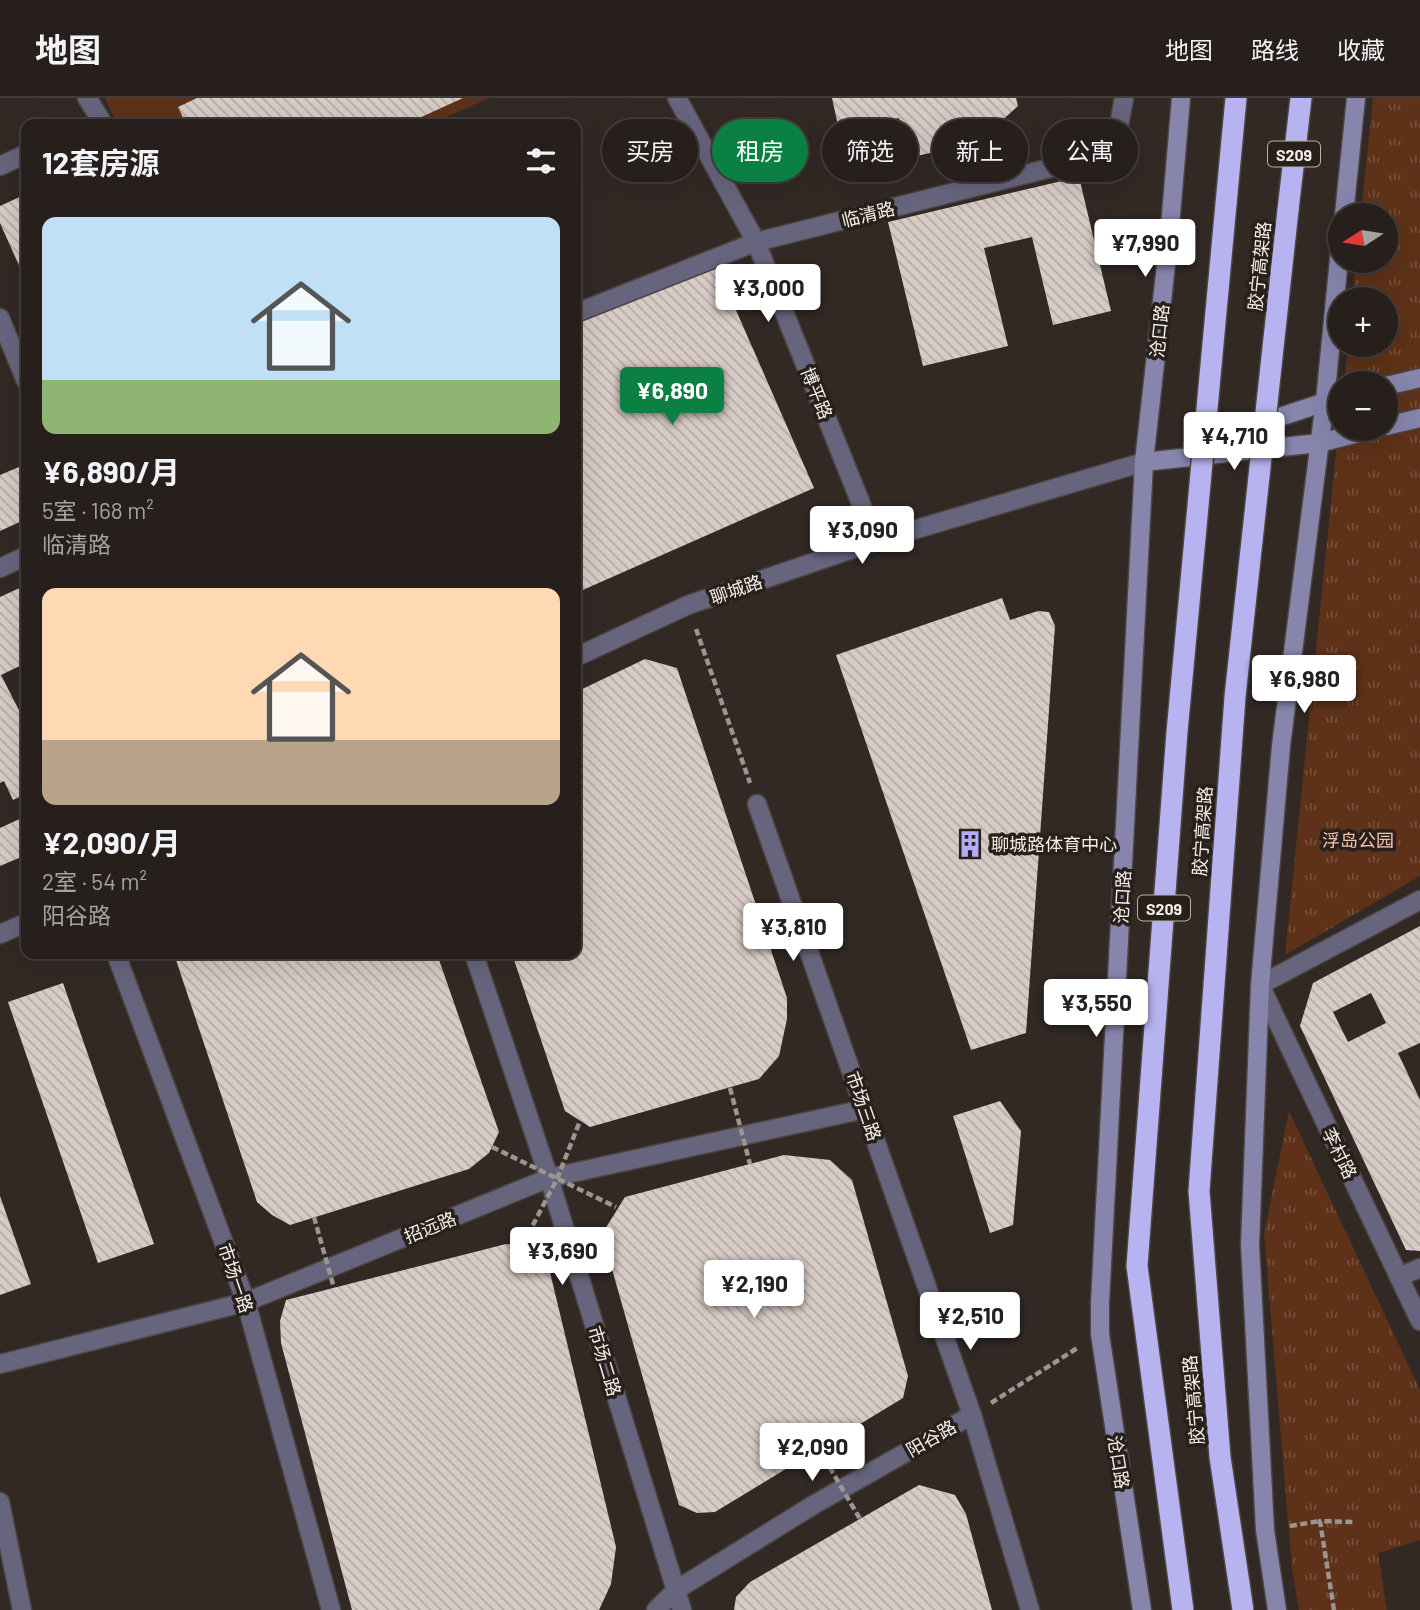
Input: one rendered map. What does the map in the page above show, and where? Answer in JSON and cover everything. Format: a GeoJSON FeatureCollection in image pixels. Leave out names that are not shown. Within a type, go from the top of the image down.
{"type":"FeatureCollection","features":[{"type":"Feature","properties":{"kind":"highway","name":"胶宁高架路"},"geometry":{"type":"LineString","coordinates":[[1183,1610],[1137,1266],[1177,732],[1236,98]]}},
{"type":"Feature","properties":{"kind":"highway","name":"胶宁高架路"},"geometry":{"type":"LineString","coordinates":[[1243,1610],[1220,1457],[1199,1191],[1235,697],[1300,98]]}},
{"type":"Feature","properties":{"kind":"main road","name":"沧口路"},"geometry":{"type":"LineString","coordinates":[[1142,1610],[1100,1334],[1144,462],[1169,238],[1181,98]]}},
{"type":"Feature","properties":{"kind":"main road"},"geometry":{"type":"LineString","coordinates":[[1345,203],[1356,98]]}},
{"type":"Feature","properties":{"kind":"main road"},"geometry":{"type":"LineString","coordinates":[[1334,371],[1339,273]]}},
{"type":"Feature","properties":{"kind":"main road"},"geometry":{"type":"LineString","coordinates":[[1398,383],[1420,378]]}},
{"type":"Feature","properties":{"kind":"main road","name":"聊城路"},"geometry":{"type":"LineString","coordinates":[[1144,462],[1328,401]]}},
{"type":"Feature","properties":{"kind":"main road"},"geometry":{"type":"LineString","coordinates":[[1270,1610],[1250,1245],[1260,985],[1281,747],[1319,443],[1328,415]]}},
{"type":"Feature","properties":{"kind":"main road"},"geometry":{"type":"LineString","coordinates":[[1398,423],[1420,418]]}},
{"type":"Feature","properties":{"kind":"main road","name":"聊城路"},"geometry":{"type":"LineString","coordinates":[[1144,462],[1328,441]]}},
{"type":"Feature","properties":{"kind":"main road"},"geometry":{"type":"LineString","coordinates":[[1269,1559],[1277,1610]]}},
{"type":"Feature","properties":{"kind":"street"},"geometry":{"type":"LineString","coordinates":[[87,98],[100,119]]}},
{"type":"Feature","properties":{"kind":"street","name":"博平路"},"geometry":{"type":"LineString","coordinates":[[677,98],[756,242],[876,541]]}},
{"type":"Feature","properties":{"kind":"street","name":"临清路"},"geometry":{"type":"LineString","coordinates":[[581,311],[756,242],[1114,152],[1124,98]]}},
{"type":"Feature","properties":{"kind":"street"},"geometry":{"type":"LineString","coordinates":[[0,166],[21,156]]}},
{"type":"Feature","properties":{"kind":"street"},"geometry":{"type":"LineString","coordinates":[[0,318],[21,369]]}},
{"type":"Feature","properties":{"kind":"street","name":"聊城路"},"geometry":{"type":"LineString","coordinates":[[581,655],[688,605],[876,541],[1144,462]]}},
{"type":"Feature","properties":{"kind":"street"},"geometry":{"type":"LineString","coordinates":[[0,568],[21,558]]}},
{"type":"Feature","properties":{"kind":"street","name":"市场三路"},"geometry":{"type":"LineString","coordinates":[[757,804],[972,1415],[1030,1610]]}},
{"type":"Feature","properties":{"kind":"street"},"geometry":{"type":"LineString","coordinates":[[1260,985],[1420,900]]}},
{"type":"Feature","properties":{"kind":"street"},"geometry":{"type":"LineString","coordinates":[[0,934],[21,925]]}},
{"type":"Feature","properties":{"kind":"street","name":"市场一路"},"geometry":{"type":"LineString","coordinates":[[118,959],[246,1302],[331,1610]]}},
{"type":"Feature","properties":{"kind":"street","name":"市场二路"},"geometry":{"type":"LineString","coordinates":[[476,959],[553,1179],[682,1610]]}},
{"type":"Feature","properties":{"kind":"street","name":"李村路"},"geometry":{"type":"LineString","coordinates":[[1260,985],[1420,1321]]}},
{"type":"Feature","properties":{"kind":"street","name":"招远路"},"geometry":{"type":"LineString","coordinates":[[0,1364],[246,1302],[553,1179],[865,1109]]}},
{"type":"Feature","properties":{"kind":"street"},"geometry":{"type":"LineString","coordinates":[[1399,1277],[1420,1268]]}},
{"type":"Feature","properties":{"kind":"street","name":"阳谷路"},"geometry":{"type":"LineString","coordinates":[[656,1610],[676,1590],[816,1504],[972,1415]]}},
{"type":"Feature","properties":{"kind":"street"},"geometry":{"type":"LineString","coordinates":[[0,1502],[22,1610]]}},
{"type":"Feature","properties":{"kind":"path"},"geometry":{"type":"LineString","coordinates":[[688,605],[757,804]]}},
{"type":"Feature","properties":{"kind":"path"},"geometry":{"type":"LineString","coordinates":[[730,1088],[750,1164]]}},
{"type":"Feature","properties":{"kind":"path"},"geometry":{"type":"LineString","coordinates":[[523,1244],[580,1121]]}},
{"type":"Feature","properties":{"kind":"path"},"geometry":{"type":"LineString","coordinates":[[492,1147],[553,1179],[616,1207]]}},
{"type":"Feature","properties":{"kind":"path"},"geometry":{"type":"LineString","coordinates":[[314,1217],[334,1288]]}},
{"type":"Feature","properties":{"kind":"path","name":"阳谷路"},"geometry":{"type":"LineString","coordinates":[[972,1415],[1100,1334]]}},
{"type":"Feature","properties":{"kind":"path"},"geometry":{"type":"LineString","coordinates":[[820,1448],[860,1519]]}},
{"type":"Feature","properties":{"kind":"path"},"geometry":{"type":"LineString","coordinates":[[1334,1610],[1320,1521],[1354,1522]]}},
{"type":"Feature","properties":{"kind":"green space"},"geometry":{"type":"Polygon","coordinates":[[[105,98],[490,98],[442,119],[115,119],[105,98]]]}},
{"type":"Feature","properties":{"kind":"green space","name":"浮岛公园"},"geometry":{"type":"Polygon","coordinates":[[[1373,98],[1420,98],[1420,876],[1285,955],[1337,441],[1398,441],[1398,371],[1345,371],[1347,357],[1398,357],[1398,287],[1353,287],[1355,273],[1398,273],[1398,203],[1362,203],[1373,98]]]}},
{"type":"Feature","properties":{"kind":"green space"},"geometry":{"type":"Polygon","coordinates":[[[1289,1111],[1420,1390],[1420,1540],[1378,1553],[1387,1610],[1299,1610],[1292,1568],[1264,1234],[1289,1111]]]}},
{"type":"Feature","properties":{"kind":"building"},"geometry":{"type":"Polygon","coordinates":[[[197,98],[463,98],[417,119],[184,119],[178,107],[197,98]]]}},
{"type":"Feature","properties":{"kind":"building"},"geometry":{"type":"Polygon","coordinates":[[[832,98],[1016,98],[1018,106],[1004,119],[932,119],[932,153],[918,156],[918,119],[837,119],[832,98]]]}},
{"type":"Feature","properties":{"kind":"building"},"geometry":{"type":"Polygon","coordinates":[[[1058,182],[1080,182],[1111,311],[1053,325],[1032,237],[984,248],[1008,346],[923,366],[888,222],[1058,182]]]}},
{"type":"Feature","properties":{"kind":"building"},"geometry":{"type":"Polygon","coordinates":[[[21,196],[21,270],[0,223],[0,206],[21,196]]]}},
{"type":"Feature","properties":{"kind":"building"},"geometry":{"type":"Polygon","coordinates":[[[714,260],[814,488],[581,591],[581,319],[714,260]]]}},
{"type":"Feature","properties":{"kind":"building"},"geometry":{"type":"Polygon","coordinates":[[[21,466],[21,521],[0,531],[0,475],[21,466]]]}},
{"type":"Feature","properties":{"kind":"building"},"geometry":{"type":"Polygon","coordinates":[[[21,587],[21,665],[1,675],[21,714],[21,796],[13,800],[4,781],[0,783],[0,597],[21,587]]]}},
{"type":"Feature","properties":{"kind":"building","name":"聊城路体育中心"},"geometry":{"type":"Polygon","coordinates":[[[1002,598],[1010,620],[1038,611],[1049,612],[1055,626],[1026,1033],[971,1050],[836,655],[1002,598]]]}},
{"type":"Feature","properties":{"kind":"building"},"geometry":{"type":"Polygon","coordinates":[[[645,659],[677,668],[787,998],[787,1019],[779,1056],[759,1079],[590,1127],[565,1111],[514,959],[581,959],[581,690],[645,659]]]}},
{"type":"Feature","properties":{"kind":"building"},"geometry":{"type":"Polygon","coordinates":[[[21,818],[21,857],[0,866],[0,828],[21,818]]]}},
{"type":"Feature","properties":{"kind":"building"},"geometry":{"type":"Polygon","coordinates":[[[1420,926],[1420,1043],[1398,1053],[1420,1100],[1420,1251],[1406,1250],[1300,1026],[1313,983],[1420,926]],[[1371,993],[1333,1012],[1348,1042],[1386,1023],[1371,993]]]}},
{"type":"Feature","properties":{"kind":"building"},"geometry":{"type":"Polygon","coordinates":[[[176,959],[439,959],[499,1132],[489,1153],[469,1169],[290,1225],[257,1202],[176,959]]]}},
{"type":"Feature","properties":{"kind":"building"},"geometry":{"type":"Polygon","coordinates":[[[63,983],[154,1244],[98,1263],[8,1002],[63,983]]]}},
{"type":"Feature","properties":{"kind":"building"},"geometry":{"type":"Polygon","coordinates":[[[1000,1101],[1021,1131],[1013,1225],[990,1233],[953,1116],[1000,1101]]]}},
{"type":"Feature","properties":{"kind":"building"},"geometry":{"type":"Polygon","coordinates":[[[784,1155],[830,1160],[852,1180],[908,1376],[903,1398],[715,1512],[697,1513],[679,1505],[602,1234],[625,1197],[784,1155]]]}},
{"type":"Feature","properties":{"kind":"building"},"geometry":{"type":"Polygon","coordinates":[[[0,1196],[31,1284],[0,1295],[0,1196]]]}},
{"type":"Feature","properties":{"kind":"building"},"geometry":{"type":"Polygon","coordinates":[[[506,1244],[535,1247],[548,1264],[616,1547],[611,1584],[599,1610],[352,1610],[281,1343],[280,1321],[286,1300],[506,1244]]]}},
{"type":"Feature","properties":{"kind":"building"},"geometry":{"type":"Polygon","coordinates":[[[919,1485],[955,1495],[966,1514],[992,1610],[734,1610],[736,1597],[750,1582],[919,1485]]]}},
{"type":"Feature","properties":{"kind":"place","name":"聊城路体育中心"},"geometry":{"type":"Point","coordinates":[970,844]}}]}
